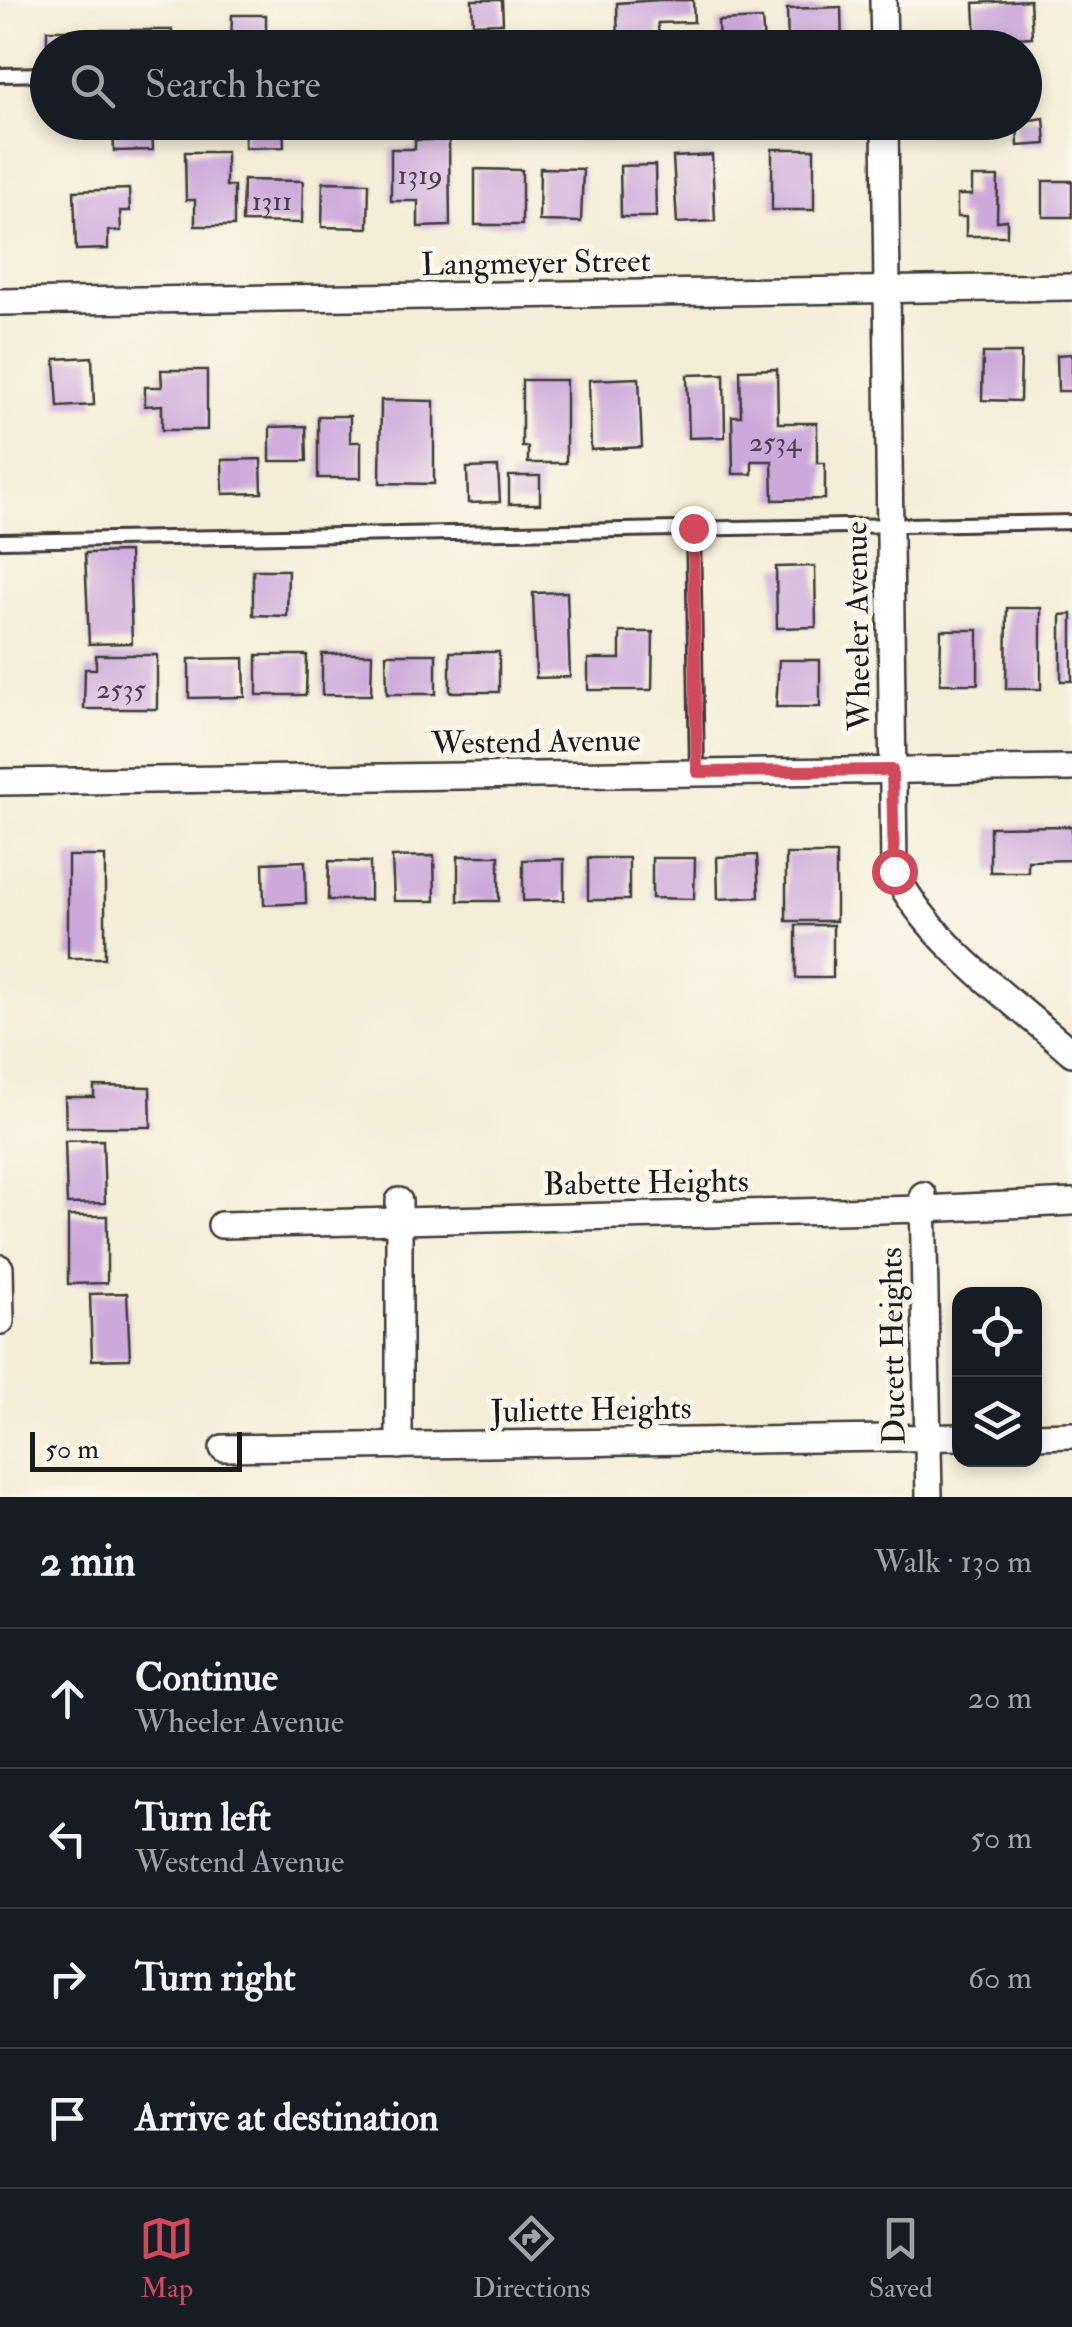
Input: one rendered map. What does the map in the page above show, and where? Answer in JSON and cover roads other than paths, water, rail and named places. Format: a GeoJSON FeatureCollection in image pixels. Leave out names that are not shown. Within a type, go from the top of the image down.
{"type":"FeatureCollection","features":[{"type":"Feature","properties":{"kind":"street"},"geometry":{"type":"LineString","coordinates":[[884,0],[884,30]]}},
{"type":"Feature","properties":{"kind":"street","name":"Wheeler Avenue"},"geometry":{"type":"LineString","coordinates":[[885,140],[894,871],[908,900],[938,935],[1072,1053]]}},
{"type":"Feature","properties":{"kind":"street","name":"Langmeyer Street"},"geometry":{"type":"LineString","coordinates":[[0,302],[1072,287]]}},
{"type":"Feature","properties":{"kind":"street","name":"Westend Avenue"},"geometry":{"type":"LineString","coordinates":[[0,782],[1072,768]]}},
{"type":"Feature","properties":{"kind":"street","name":"Ducett Heights"},"geometry":{"type":"LineString","coordinates":[[923,1202],[928,1497]]}},
{"type":"Feature","properties":{"kind":"street","name":"Babette Heights"},"geometry":{"type":"LineString","coordinates":[[221,1225],[399,1211],[1072,1202]]}},
{"type":"Feature","properties":{"kind":"street"},"geometry":{"type":"LineString","coordinates":[[399,1211],[399,1446]]}},
{"type":"Feature","properties":{"kind":"street"},"geometry":{"type":"LineString","coordinates":[[0,1268],[1,1321]]}},
{"type":"Feature","properties":{"kind":"street"},"geometry":{"type":"LineString","coordinates":[[1042,1436],[1072,1435]]}},
{"type":"Feature","properties":{"kind":"street","name":"Juliette Heights"},"geometry":{"type":"LineString","coordinates":[[223,1448],[952,1437]]}},
{"type":"Feature","properties":{"kind":"lane"},"geometry":{"type":"LineString","coordinates":[[0,75],[30,74]]}},
{"type":"Feature","properties":{"kind":"lane"},"geometry":{"type":"LineString","coordinates":[[0,542],[1072,522]]}},
{"type":"Feature","properties":{"kind":"lane"},"geometry":{"type":"LineString","coordinates":[[693,528],[697,772]]}}]}
